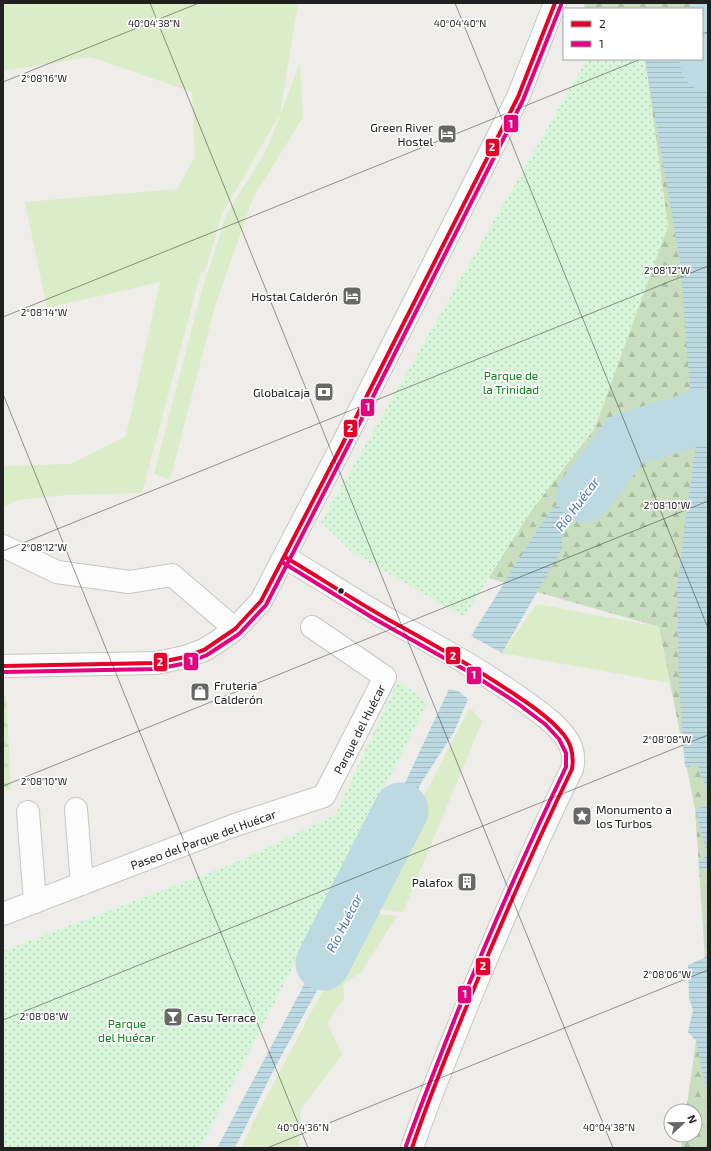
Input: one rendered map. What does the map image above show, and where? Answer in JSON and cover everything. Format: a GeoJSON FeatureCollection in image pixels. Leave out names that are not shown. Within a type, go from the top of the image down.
{"type":"FeatureCollection","features":[{"type":"Feature","properties":{"kind":"street"},"geometry":{"type":"LineString","coordinates":[[3,666],[156,663],[185,657],[204,650],[235,629],[261,601],[285,557],[518,97],[555,3]]}},
{"type":"Feature","properties":{"kind":"street"},"geometry":{"type":"LineString","coordinates":[[3,546],[57,572],[129,582],[172,575],[235,629]]}},
{"type":"Feature","properties":{"kind":"street"},"geometry":{"type":"LineString","coordinates":[[285,557],[388,619],[448,652],[516,695],[544,715],[565,735],[571,745],[574,761],[572,769],[523,875],[436,1079],[412,1148]]}},
{"type":"Feature","properties":{"kind":"street","name":"Parque del Huécar"},"geometry":{"type":"LineString","coordinates":[[312,627],[385,677],[324,796]]}},
{"type":"Feature","properties":{"kind":"street","name":"Paseo del Parque del Huécar"},"geometry":{"type":"LineString","coordinates":[[3,914],[235,825],[324,796]]}},
{"type":"Feature","properties":{"kind":"street"},"geometry":{"type":"LineString","coordinates":[[76,809],[82,884]]}},
{"type":"Feature","properties":{"kind":"street"},"geometry":{"type":"LineString","coordinates":[[28,812],[35,902]]}},
{"type":"Feature","properties":{"kind":"green space"},"geometry":{"type":"Polygon","coordinates":[[[3,3],[298,3],[280,114],[222,214],[205,271],[201,272],[142,493],[66,495],[18,500],[3,507],[3,466],[71,464],[126,436],[160,282],[47,308],[25,202],[177,189],[195,157],[192,92],[90,57],[3,71],[3,3]]]}},
{"type":"Feature","properties":{"kind":"green space"},"geometry":{"type":"Polygon","coordinates":[[[584,3],[708,3],[708,1148],[681,1148],[682,1143],[703,1143],[703,1103],[687,1103],[706,973],[695,809],[659,627],[488,578],[529,514],[668,227],[645,60],[703,60],[703,8],[585,8],[584,3]]]}},
{"type":"Feature","properties":{"kind":"green space","name":"Parque de la Trinidad"},"geometry":{"type":"Polygon","coordinates":[[[586,60],[645,60],[668,226],[595,428],[529,514],[464,617],[353,553],[321,522],[586,60]]]}},
{"type":"Feature","properties":{"kind":"green space"},"geometry":{"type":"Polygon","coordinates":[[[300,63],[303,117],[253,198],[215,306],[170,480],[154,474],[200,297],[226,215],[267,149],[300,63]]]}},
{"type":"Feature","properties":{"kind":"green space"},"geometry":{"type":"Polygon","coordinates":[[[537,604],[659,627],[670,683],[502,653],[537,604]]]}},
{"type":"Feature","properties":{"kind":"green space","name":"Parque del Huécar"},"geometry":{"type":"Polygon","coordinates":[[[398,681],[428,702],[200,1148],[3,1148],[3,951],[237,862],[335,815],[398,681]]]}},
{"type":"Feature","properties":{"kind":"green space"},"geometry":{"type":"Polygon","coordinates":[[[3,695],[6,695],[11,789],[3,791],[3,695]]]}},
{"type":"Feature","properties":{"kind":"green space"},"geometry":{"type":"Polygon","coordinates":[[[470,707],[482,722],[403,912],[382,910],[385,886],[382,877],[470,707]]]}},
{"type":"Feature","properties":{"kind":"green space"},"geometry":{"type":"Polygon","coordinates":[[[369,904],[372,913],[397,916],[362,971],[343,985],[344,999],[327,1023],[342,1055],[301,1109],[299,1148],[241,1148],[255,1118],[369,904]]]}},
{"type":"Feature","properties":{"kind":"water"},"geometry":{"type":"Polygon","coordinates":[[[703,33],[708,33],[708,793],[697,764],[685,767],[679,683],[677,587],[695,451],[680,261],[645,60],[703,60],[703,33]]]}},
{"type":"Feature","properties":{"kind":"water"},"geometry":{"type":"Polygon","coordinates":[[[630,432],[635,444],[562,530],[562,549],[502,653],[471,636],[538,529],[569,488],[601,451],[630,432]]]}},
{"type":"Feature","properties":{"kind":"water"},"geometry":{"type":"Polygon","coordinates":[[[449,689],[458,691],[468,699],[454,732],[421,783],[377,881],[362,875],[449,689]]]}},
{"type":"Feature","properties":{"kind":"water"},"geometry":{"type":"Polygon","coordinates":[[[708,806],[708,850],[705,847],[695,809],[708,806]]]}},
{"type":"Feature","properties":{"kind":"water"},"geometry":{"type":"Polygon","coordinates":[[[708,855],[708,870],[699,869],[699,861],[708,855]]]}},
{"type":"Feature","properties":{"kind":"water"},"geometry":{"type":"Polygon","coordinates":[[[353,893],[367,899],[273,1071],[235,1148],[217,1148],[353,893]]]}},
{"type":"Feature","properties":{"kind":"water"},"geometry":{"type":"Polygon","coordinates":[[[708,956],[708,1092],[696,1041],[688,1032],[693,1010],[689,998],[688,965],[708,956]]]}},
{"type":"Feature","properties":{"kind":"waterway"},"geometry":{"type":"LineString","coordinates":[[703,36],[708,64]]}},
{"type":"Feature","properties":{"kind":"waterway","name":"Río Huécar"},"geometry":{"type":"LineString","coordinates":[[584,495],[626,440],[708,415]]}},
{"type":"Feature","properties":{"kind":"waterway","name":"Río Huécar"},"geometry":{"type":"LineString","coordinates":[[323,963],[401,810]]}},
{"type":"Feature","properties":{"kind":"transit line","name":"2"},"geometry":{"type":"LineString","coordinates":[[3,666],[156,663],[185,657],[204,650],[235,629],[261,601],[342,445],[518,97],[555,3]]}},
{"type":"Feature","properties":{"kind":"transit line","name":"1"},"geometry":{"type":"LineString","coordinates":[[3,672],[156,669],[187,663],[207,655],[239,634],[266,605],[523,100],[561,5]]}},
{"type":"Feature","properties":{"kind":"transit line","name":"2"},"geometry":{"type":"LineString","coordinates":[[285,557],[470,666],[523,700],[559,729],[567,739],[572,751],[572,769],[529,861],[489,953],[436,1081],[412,1148]]}},
{"type":"Feature","properties":{"kind":"transit line","name":"1"},"geometry":{"type":"LineString","coordinates":[[282,562],[373,618],[469,672],[517,703],[545,724],[559,739],[566,753],[566,767],[523,859],[483,951],[457,1013],[406,1146]]}},
{"type":"Feature","properties":{"kind":"place","name":"Green River Hostel"},"geometry":{"type":"Point","coordinates":[447,134]}},
{"type":"Feature","properties":{"kind":"place","name":"Hostal Calderón"},"geometry":{"type":"Point","coordinates":[352,296]}},
{"type":"Feature","properties":{"kind":"place","name":"Globalcaja"},"geometry":{"type":"Point","coordinates":[324,392]}},
{"type":"Feature","properties":{"kind":"place","name":"Fruteria Calderón"},"geometry":{"type":"Point","coordinates":[200,692]}},
{"type":"Feature","properties":{"kind":"place","name":"Monumento a los Turbos"},"geometry":{"type":"Point","coordinates":[582,816]}},
{"type":"Feature","properties":{"kind":"place","name":"Palafox"},"geometry":{"type":"Point","coordinates":[467,882]}},
{"type":"Feature","properties":{"kind":"place","name":"Casu Terrace"},"geometry":{"type":"Point","coordinates":[173,1017]}}]}
